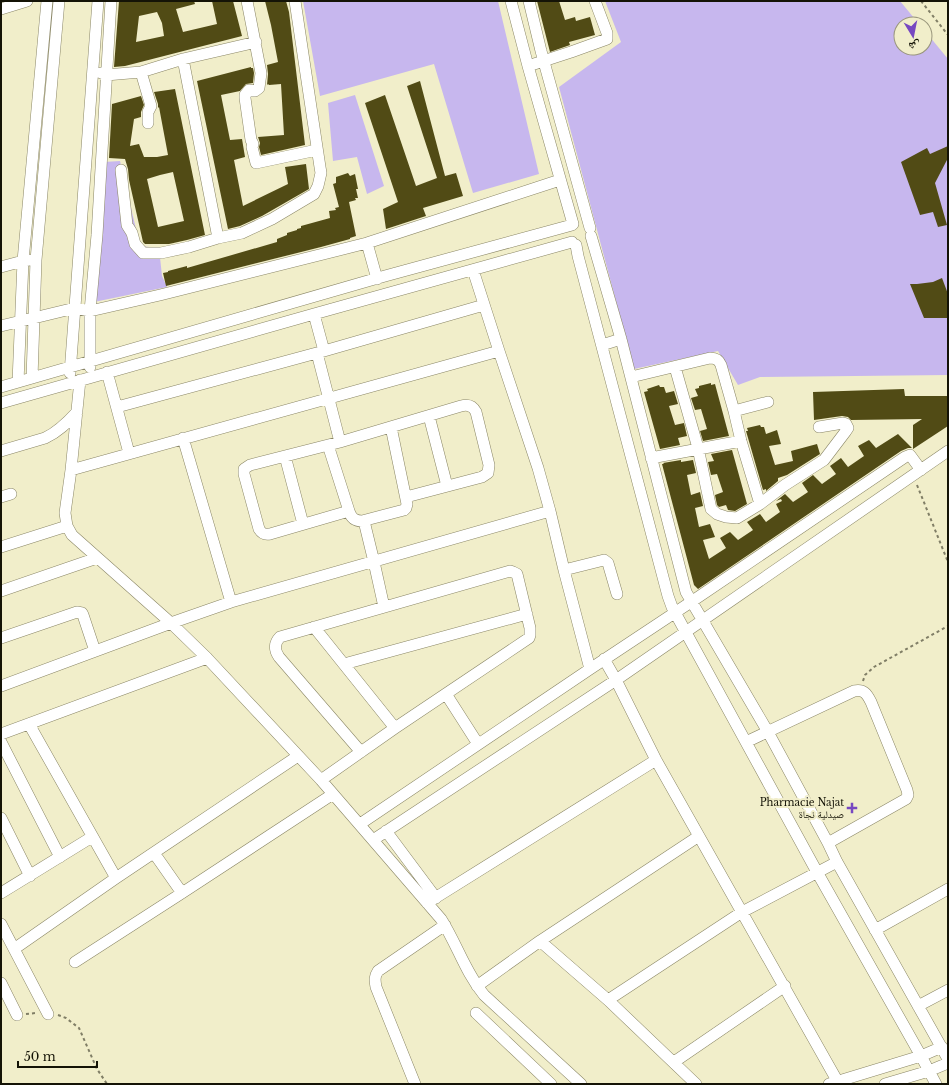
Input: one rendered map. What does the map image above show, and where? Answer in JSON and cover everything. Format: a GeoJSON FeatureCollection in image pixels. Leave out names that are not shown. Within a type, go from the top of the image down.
{"type":"FeatureCollection","features":[{"type":"Feature","properties":{"kind":"street"},"geometry":{"type":"LineString","coordinates":[[1,9],[27,1]]}},
{"type":"Feature","properties":{"kind":"street"},"geometry":{"type":"LineString","coordinates":[[18,382],[23,261],[47,1]]}},
{"type":"Feature","properties":{"kind":"street"},"geometry":{"type":"LineString","coordinates":[[32,378],[36,260],[58,1]]}},
{"type":"Feature","properties":{"kind":"street"},"geometry":{"type":"LineString","coordinates":[[69,384],[76,308],[98,1]]}},
{"type":"Feature","properties":{"kind":"street"},"geometry":{"type":"LineString","coordinates":[[111,1],[97,235],[90,311],[90,361],[77,412],[71,470],[64,514],[67,526],[72,535],[171,623],[206,658],[321,780],[373,840],[431,900]]}},
{"type":"Feature","properties":{"kind":"street"},"geometry":{"type":"LineString","coordinates":[[247,1],[262,76],[259,83],[259,88],[255,91],[249,90],[245,95],[251,140],[253,144],[252,147],[256,163],[317,150]]}},
{"type":"Feature","properties":{"kind":"street"},"geometry":{"type":"LineString","coordinates":[[121,170],[127,225],[132,233],[135,244],[143,253],[161,253],[242,233],[272,219],[314,194],[321,174],[295,1]]}},
{"type":"Feature","properties":{"kind":"street"},"geometry":{"type":"LineString","coordinates":[[511,1],[572,225],[568,232],[568,236],[574,243],[578,256],[668,596],[675,612],[817,872],[936,1084]]}},
{"type":"Feature","properties":{"kind":"street"},"geometry":{"type":"LineString","coordinates":[[529,1],[590,232],[621,339],[684,587],[691,602],[768,732],[837,862],[948,1059]]}},
{"type":"Feature","properties":{"kind":"street"},"geometry":{"type":"LineString","coordinates":[[528,66],[607,39],[607,33],[595,1]]}},
{"type":"Feature","properties":{"kind":"street"},"geometry":{"type":"LineString","coordinates":[[93,70],[106,75],[141,72],[183,59],[256,42]]}},
{"type":"Feature","properties":{"kind":"street"},"geometry":{"type":"LineString","coordinates":[[183,59],[218,238]]}},
{"type":"Feature","properties":{"kind":"street"},"geometry":{"type":"LineString","coordinates":[[141,72],[151,106],[148,112],[148,123]]}},
{"type":"Feature","properties":{"kind":"street"},"geometry":{"type":"LineString","coordinates":[[1,326],[76,308],[90,311],[367,243],[560,180]]}},
{"type":"Feature","properties":{"kind":"street"},"geometry":{"type":"LineString","coordinates":[[1,387],[580,222],[587,225],[590,232],[587,243],[580,245],[574,243],[473,270],[1,403]]}},
{"type":"Feature","properties":{"kind":"street"},"geometry":{"type":"LineString","coordinates":[[81,236],[97,235]]}},
{"type":"Feature","properties":{"kind":"street"},"geometry":{"type":"LineString","coordinates":[[367,243],[376,279]]}},
{"type":"Feature","properties":{"kind":"street"},"geometry":{"type":"LineString","coordinates":[[1,267],[23,261],[36,260]]}},
{"type":"Feature","properties":{"kind":"street"},"geometry":{"type":"LineString","coordinates":[[473,270],[538,468],[590,668]]}},
{"type":"Feature","properties":{"kind":"street"},"geometry":{"type":"LineString","coordinates":[[372,298],[367,293],[366,284],[376,279],[389,281],[391,287],[389,293]]}},
{"type":"Feature","properties":{"kind":"street"},"geometry":{"type":"LineString","coordinates":[[117,407],[320,352],[484,305]]}},
{"type":"Feature","properties":{"kind":"street"},"geometry":{"type":"LineString","coordinates":[[314,314],[328,398],[340,442]]}},
{"type":"Feature","properties":{"kind":"street"},"geometry":{"type":"LineString","coordinates":[[602,345],[621,339]]}},
{"type":"Feature","properties":{"kind":"street"},"geometry":{"type":"LineString","coordinates":[[71,470],[499,351]]}},
{"type":"Feature","properties":{"kind":"street"},"geometry":{"type":"LineString","coordinates":[[630,377],[710,358],[718,360],[760,504]]}},
{"type":"Feature","properties":{"kind":"street"},"geometry":{"type":"LineString","coordinates":[[675,367],[698,448],[711,509],[717,514],[737,518],[760,504],[824,460],[848,428],[846,424],[843,423],[818,427]]}},
{"type":"Feature","properties":{"kind":"street"},"geometry":{"type":"LineString","coordinates":[[107,372],[129,453]]}},
{"type":"Feature","properties":{"kind":"street"},"geometry":{"type":"LineString","coordinates":[[734,411],[768,402]]}},
{"type":"Feature","properties":{"kind":"street"},"geometry":{"type":"LineString","coordinates":[[349,511],[267,535],[262,534],[259,529],[244,474],[244,469],[248,466],[340,442],[465,405],[472,406],[476,412],[490,465],[488,472],[482,477],[406,498]]}},
{"type":"Feature","properties":{"kind":"street"},"geometry":{"type":"LineString","coordinates":[[1,451],[52,435],[64,426],[77,412]]}},
{"type":"Feature","properties":{"kind":"street"},"geometry":{"type":"LineString","coordinates":[[429,416],[447,486]]}},
{"type":"Feature","properties":{"kind":"street"},"geometry":{"type":"LineString","coordinates":[[328,445],[352,518],[359,521],[364,521],[404,510],[408,504],[391,427]]}},
{"type":"Feature","properties":{"kind":"street"},"geometry":{"type":"LineString","coordinates":[[183,438],[231,602]]}},
{"type":"Feature","properties":{"kind":"street"},"geometry":{"type":"LineString","coordinates":[[636,472],[652,463],[698,448],[741,441]]}},
{"type":"Feature","properties":{"kind":"street"},"geometry":{"type":"LineString","coordinates":[[373,840],[616,680],[948,451]]}},
{"type":"Feature","properties":{"kind":"street"},"geometry":{"type":"LineString","coordinates":[[360,824],[905,457],[910,455],[917,472]]}},
{"type":"Feature","properties":{"kind":"street"},"geometry":{"type":"LineString","coordinates":[[285,456],[303,524]]}},
{"type":"Feature","properties":{"kind":"street"},"geometry":{"type":"LineString","coordinates":[[1,686],[231,602],[550,511]]}},
{"type":"Feature","properties":{"kind":"street"},"geometry":{"type":"LineString","coordinates":[[364,521],[384,607]]}},
{"type":"Feature","properties":{"kind":"street"},"geometry":{"type":"LineString","coordinates":[[1,548],[67,526]]}},
{"type":"Feature","properties":{"kind":"street"},"geometry":{"type":"LineString","coordinates":[[1,591],[97,558]]}},
{"type":"Feature","properties":{"kind":"street"},"geometry":{"type":"LineString","coordinates":[[564,570],[604,560],[608,563],[617,594]]}},
{"type":"Feature","properties":{"kind":"street"},"geometry":{"type":"LineString","coordinates":[[321,780],[361,752],[395,728],[529,638],[531,632],[518,576],[515,573],[510,571],[280,637],[277,640],[275,644],[276,653],[361,752]]}},
{"type":"Feature","properties":{"kind":"street"},"geometry":{"type":"LineString","coordinates":[[1,638],[77,612],[82,613],[83,615],[95,651]]}},
{"type":"Feature","properties":{"kind":"street"},"geometry":{"type":"LineString","coordinates":[[344,664],[527,614]]}},
{"type":"Feature","properties":{"kind":"street"},"geometry":{"type":"LineString","coordinates":[[314,627],[395,728]]}},
{"type":"Feature","properties":{"kind":"street"},"geometry":{"type":"LineString","coordinates":[[1,734],[206,658]]}},
{"type":"Feature","properties":{"kind":"street"},"geometry":{"type":"LineString","coordinates":[[604,659],[656,760],[785,986],[835,1083],[921,1056],[942,1047]]}},
{"type":"Feature","properties":{"kind":"street"},"geometry":{"type":"LineString","coordinates":[[746,742],[854,691],[860,690],[866,693],[908,790],[908,795],[906,799],[828,843]]}},
{"type":"Feature","properties":{"kind":"street"},"geometry":{"type":"LineString","coordinates":[[446,694],[478,744]]}},
{"type":"Feature","properties":{"kind":"street"},"geometry":{"type":"LineString","coordinates":[[29,724],[116,878]]}},
{"type":"Feature","properties":{"kind":"street"},"geometry":{"type":"LineString","coordinates":[[1,742],[60,857]]}},
{"type":"Feature","properties":{"kind":"street"},"geometry":{"type":"LineString","coordinates":[[14,949],[116,878],[298,756]]}},
{"type":"Feature","properties":{"kind":"street"},"geometry":{"type":"LineString","coordinates":[[431,900],[656,760]]}},
{"type":"Feature","properties":{"kind":"street"},"geometry":{"type":"LineString","coordinates":[[74,962],[333,794]]}},
{"type":"Feature","properties":{"kind":"street"},"geometry":{"type":"LineString","coordinates":[[1,818],[30,876]]}},
{"type":"Feature","properties":{"kind":"street"},"geometry":{"type":"LineString","coordinates":[[386,831],[431,900],[477,986],[492,1003],[581,1084]]}},
{"type":"Feature","properties":{"kind":"street"},"geometry":{"type":"LineString","coordinates":[[477,986],[540,941],[699,836]]}},
{"type":"Feature","properties":{"kind":"street"},"geometry":{"type":"LineString","coordinates":[[1,894],[92,837]]}},
{"type":"Feature","properties":{"kind":"street"},"geometry":{"type":"LineString","coordinates":[[154,853],[182,893]]}},
{"type":"Feature","properties":{"kind":"street"},"geometry":{"type":"LineString","coordinates":[[608,1000],[742,912],[837,862]]}},
{"type":"Feature","properties":{"kind":"street"},"geometry":{"type":"LineString","coordinates":[[875,930],[948,889]]}},
{"type":"Feature","properties":{"kind":"street"},"geometry":{"type":"LineString","coordinates":[[1,924],[48,1014]]}},
{"type":"Feature","properties":{"kind":"street"},"geometry":{"type":"LineString","coordinates":[[415,1084],[376,987],[375,979],[378,971],[445,924]]}},
{"type":"Feature","properties":{"kind":"street"},"geometry":{"type":"LineString","coordinates":[[540,941],[608,1000],[696,1084]]}},
{"type":"Feature","properties":{"kind":"street"},"geometry":{"type":"LineString","coordinates":[[1,983],[17,1015]]}},
{"type":"Feature","properties":{"kind":"street"},"geometry":{"type":"LineString","coordinates":[[674,1062],[785,986]]}},
{"type":"Feature","properties":{"kind":"street"},"geometry":{"type":"LineString","coordinates":[[918,1006],[948,990]]}},
{"type":"Feature","properties":{"kind":"street"},"geometry":{"type":"LineString","coordinates":[[476,1013],[546,1083]]}},
{"type":"Feature","properties":{"kind":"street"},"geometry":{"type":"LineString","coordinates":[[885,1084],[929,1071],[948,1063]]}},
{"type":"Feature","properties":{"kind":"path"},"geometry":{"type":"LineString","coordinates":[[921,1],[948,35]]}},
{"type":"Feature","properties":{"kind":"path"},"geometry":{"type":"LineString","coordinates":[[917,472],[948,562]]}},
{"type":"Feature","properties":{"kind":"path"},"geometry":{"type":"LineString","coordinates":[[860,690],[865,676],[874,667],[948,626]]}},
{"type":"Feature","properties":{"kind":"path"},"geometry":{"type":"LineString","coordinates":[[17,1015],[27,1013],[48,1014],[66,1018],[74,1023],[79,1028],[97,1069],[106,1084]]}},
{"type":"Feature","properties":{"kind":"shaded area"},"geometry":{"type":"Polygon","coordinates":[[[303,1],[498,1],[539,174],[473,193],[434,64],[320,96],[303,1]]]}},
{"type":"Feature","properties":{"kind":"shaded area"},"geometry":{"type":"Polygon","coordinates":[[[605,1],[900,1],[912,16],[893,16],[893,56],[933,56],[933,41],[948,59],[948,375],[760,377],[738,385],[718,351],[634,369],[559,87],[621,42],[605,1]]]}},
{"type":"Feature","properties":{"kind":"shaded area"},"geometry":{"type":"Polygon","coordinates":[[[355,95],[384,186],[367,194],[357,157],[333,161],[328,103],[355,95]]]}},
{"type":"Feature","properties":{"kind":"shaded area"},"geometry":{"type":"Polygon","coordinates":[[[120,161],[140,246],[159,248],[162,276],[167,287],[94,302],[104,162],[120,161]]]}},
{"type":"Feature","properties":{"kind":"building"},"geometry":{"type":"Polygon","coordinates":[[[119,1],[194,1],[195,4],[176,9],[183,32],[217,24],[212,1],[233,1],[242,36],[125,66],[114,67],[119,1]],[[157,12],[139,16],[136,42],[164,36],[162,23],[157,12]]]}},
{"type":"Feature","properties":{"kind":"building"},"geometry":{"type":"Polygon","coordinates":[[[265,1],[286,1],[289,12],[305,145],[261,155],[258,137],[284,135],[281,84],[267,85],[267,65],[278,62],[265,1]]]}},
{"type":"Feature","properties":{"kind":"building"},"geometry":{"type":"Polygon","coordinates":[[[537,1],[559,1],[565,20],[575,17],[576,21],[590,17],[595,35],[569,42],[570,45],[550,52],[537,1]]]}},
{"type":"Feature","properties":{"kind":"building"},"geometry":{"type":"Polygon","coordinates":[[[251,67],[253,68],[254,73],[253,83],[246,84],[240,91],[221,95],[230,140],[242,139],[245,157],[234,160],[243,206],[288,184],[285,167],[306,164],[309,189],[262,216],[240,226],[228,229],[197,81],[251,67]]]}},
{"type":"Feature","properties":{"kind":"building"},"geometry":{"type":"Polygon","coordinates":[[[420,81],[445,176],[456,173],[463,196],[423,208],[426,216],[386,229],[383,209],[398,202],[365,103],[385,95],[416,186],[437,178],[407,86],[420,81]]]}},
{"type":"Feature","properties":{"kind":"building"},"geometry":{"type":"Polygon","coordinates":[[[175,89],[205,235],[169,244],[145,244],[143,242],[125,159],[109,158],[112,104],[141,96],[144,105],[141,112],[141,117],[134,119],[130,146],[139,144],[144,157],[168,155],[159,107],[158,108],[154,92],[175,89]],[[173,172],[147,179],[158,227],[184,221],[173,172]]]}},
{"type":"Feature","properties":{"kind":"building"},"geometry":{"type":"Polygon","coordinates":[[[948,146],[948,158],[935,183],[947,225],[938,227],[933,212],[920,215],[901,162],[927,148],[930,154],[948,146]]]}},
{"type":"Feature","properties":{"kind":"building"},"geometry":{"type":"Polygon","coordinates":[[[348,173],[350,176],[355,174],[358,189],[356,189],[358,198],[355,198],[356,200],[349,202],[356,236],[321,247],[166,286],[163,273],[187,266],[187,268],[277,242],[277,239],[287,235],[287,233],[301,228],[301,226],[330,218],[329,211],[336,210],[335,208],[339,207],[333,184],[336,183],[336,177],[348,173]]]}},
{"type":"Feature","properties":{"kind":"building"},"geometry":{"type":"Polygon","coordinates":[[[942,278],[948,294],[948,318],[924,318],[910,284],[933,282],[942,278]]]}},
{"type":"Feature","properties":{"kind":"building"},"geometry":{"type":"Polygon","coordinates":[[[711,383],[711,385],[715,384],[729,436],[703,441],[700,431],[707,429],[701,409],[695,410],[691,398],[698,396],[695,389],[699,388],[699,386],[711,383]]]}},
{"type":"Feature","properties":{"kind":"building"},"geometry":{"type":"Polygon","coordinates":[[[659,385],[660,387],[664,387],[666,393],[674,391],[678,404],[669,406],[675,425],[684,423],[687,436],[678,438],[680,445],[660,449],[644,392],[648,391],[647,389],[659,385]]]}},
{"type":"Feature","properties":{"kind":"building"},"geometry":{"type":"Polygon","coordinates":[[[904,389],[905,396],[948,396],[948,426],[913,449],[913,425],[922,419],[851,420],[848,417],[842,416],[814,420],[813,392],[904,389]]]}},
{"type":"Feature","properties":{"kind":"building"},"geometry":{"type":"Polygon","coordinates":[[[760,425],[761,427],[764,427],[766,434],[777,430],[781,444],[769,446],[775,465],[793,461],[791,451],[817,444],[820,454],[787,475],[778,478],[778,481],[766,491],[766,489],[763,490],[746,431],[748,431],[747,428],[760,425]]]}},
{"type":"Feature","properties":{"kind":"building"},"geometry":{"type":"Polygon","coordinates":[[[898,434],[912,448],[901,451],[698,589],[694,585],[662,464],[664,464],[663,463],[693,460],[696,473],[687,475],[691,495],[700,492],[703,506],[695,508],[699,527],[710,524],[715,537],[703,540],[709,559],[726,548],[720,538],[730,532],[738,540],[753,530],[747,522],[760,514],[766,522],[780,512],[776,504],[782,501],[781,499],[776,501],[785,494],[793,502],[808,492],[802,483],[813,475],[822,484],[836,474],[830,466],[841,458],[848,467],[864,456],[858,446],[869,440],[876,448],[898,434]]]}},
{"type":"Feature","properties":{"kind":"building"},"geometry":{"type":"Polygon","coordinates":[[[732,450],[747,504],[735,511],[728,510],[726,505],[719,507],[717,505],[715,495],[723,492],[717,474],[711,475],[708,462],[714,461],[711,454],[732,450]]]}},
{"type":"Feature","properties":{"kind":"place","name":"Pharmacie Najat صيدلية نجاة"},"geometry":{"type":"Point","coordinates":[852,808]}}]}
